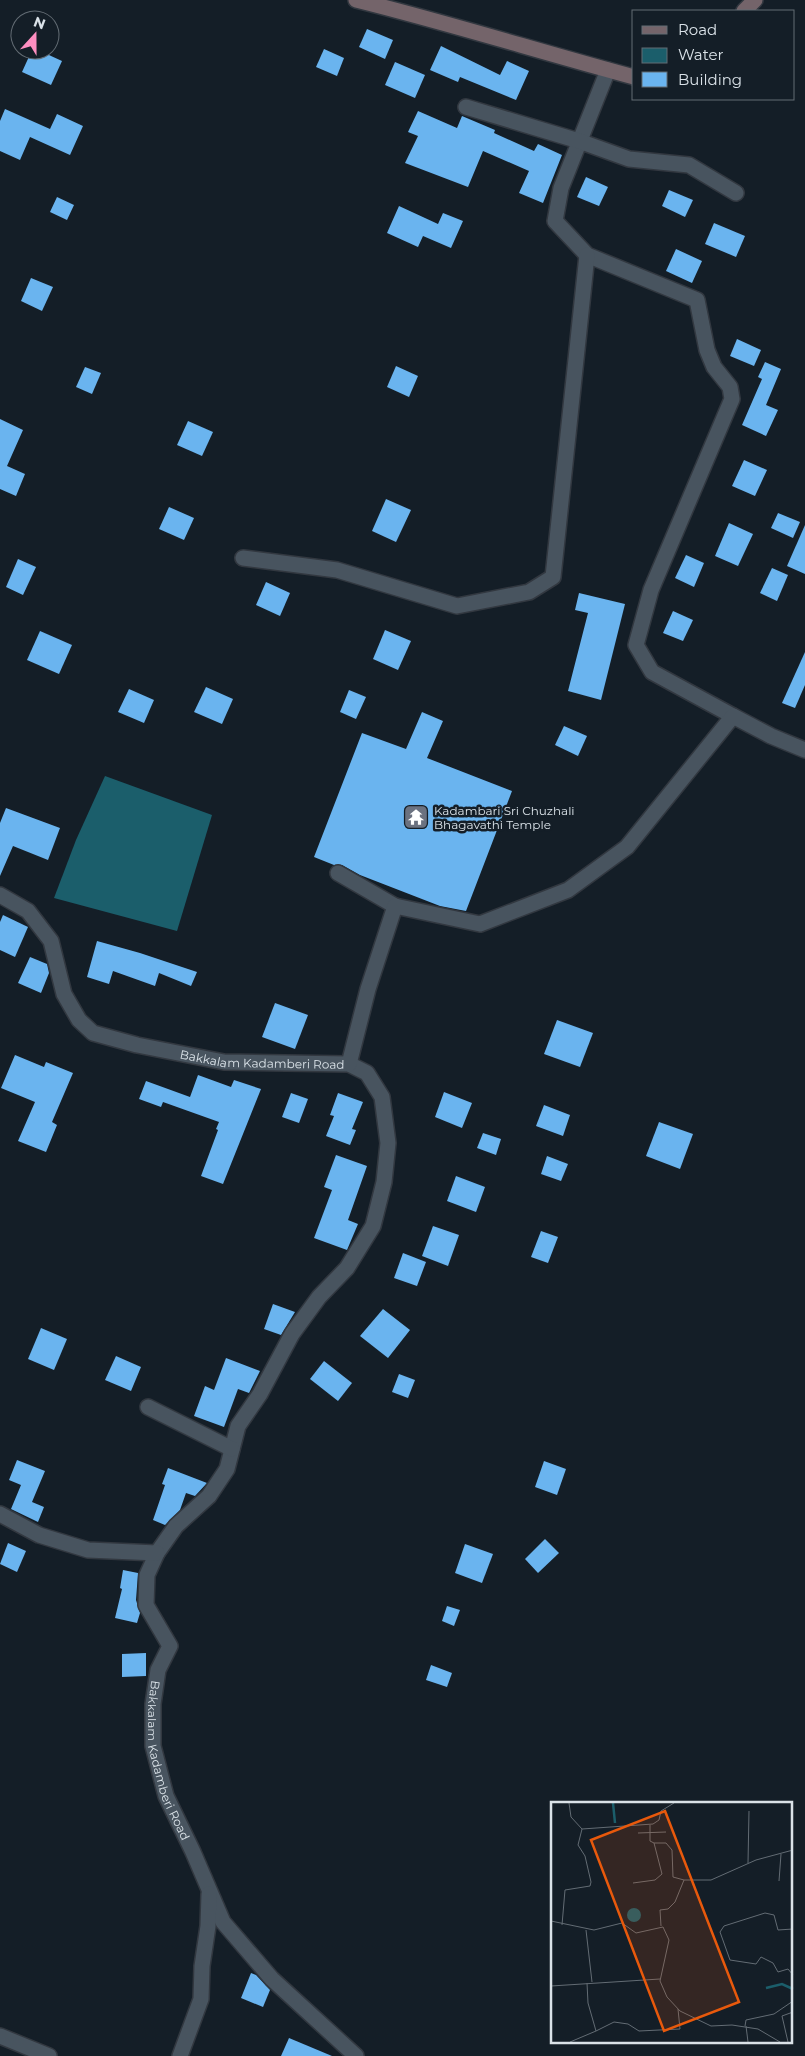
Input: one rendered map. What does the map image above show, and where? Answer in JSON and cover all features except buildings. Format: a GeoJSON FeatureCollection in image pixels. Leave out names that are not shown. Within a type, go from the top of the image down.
{"type":"FeatureCollection","features":[{"type":"Feature","properties":{"kind":"street"},"geometry":{"type":"LineString","coordinates":[[356,0],[437,20],[550,55],[632,76]]}},
{"type":"Feature","properties":{"kind":"street"},"geometry":{"type":"LineString","coordinates":[[745,10],[755,0]]}},
{"type":"Feature","properties":{"kind":"street"},"geometry":{"type":"LineString","coordinates":[[608,70],[561,188],[554,221],[587,255],[697,300],[707,350],[714,367],[730,387],[732,399],[651,590],[636,645],[652,672],[771,736],[805,750]]}},
{"type":"Feature","properties":{"kind":"street"},"geometry":{"type":"LineString","coordinates":[[466,108],[580,141],[629,159],[689,165],[736,193]]}},
{"type":"Feature","properties":{"kind":"street"},"geometry":{"type":"LineString","coordinates":[[243,558],[337,570],[457,606],[529,592],[553,577],[587,255]]}},
{"type":"Feature","properties":{"kind":"street"},"geometry":{"type":"LineString","coordinates":[[338,872],[395,906],[480,924],[568,890],[627,848],[732,716]]}},
{"type":"Feature","properties":{"kind":"street","name":"Bakkalam Kadamberi Road"},"geometry":{"type":"LineString","coordinates":[[0,894],[28,911],[51,941],[64,994],[79,1020],[93,1033],[137,1045],[224,1062],[349,1064],[367,1073],[382,1097],[388,1143],[384,1182],[373,1226],[347,1268],[319,1297],[292,1334],[260,1394],[238,1426],[227,1469],[209,1496],[176,1526],[157,1553],[147,1575],[146,1605],[170,1646],[158,1670],[153,1704],[153,1746],[166,1796],[223,1922],[272,1979],[356,2056]]}},
{"type":"Feature","properties":{"kind":"street"},"geometry":{"type":"LineString","coordinates":[[349,1064],[368,989],[395,906]]}},
{"type":"Feature","properties":{"kind":"street"},"geometry":{"type":"LineString","coordinates":[[148,1407],[232,1448]]}},
{"type":"Feature","properties":{"kind":"street"},"geometry":{"type":"LineString","coordinates":[[0,1514],[39,1535],[88,1550],[157,1553]]}},
{"type":"Feature","properties":{"kind":"street"},"geometry":{"type":"LineString","coordinates":[[180,2056],[201,1999],[202,1966],[208,1926],[209,1889]]}},
{"type":"Feature","properties":{"kind":"street"},"geometry":{"type":"LineString","coordinates":[[0,2036],[49,2056]]}},
{"type":"Feature","properties":{"kind":"water"},"geometry":{"type":"Polygon","coordinates":[[[105,776],[212,815],[177,931],[54,898],[76,840],[105,776]]]}},
{"type":"Feature","properties":{"kind":"place","name":"Kadambari Sri Chuzhali Bhagavathi Temple"},"geometry":{"type":"Point","coordinates":[416,817]}}]}
